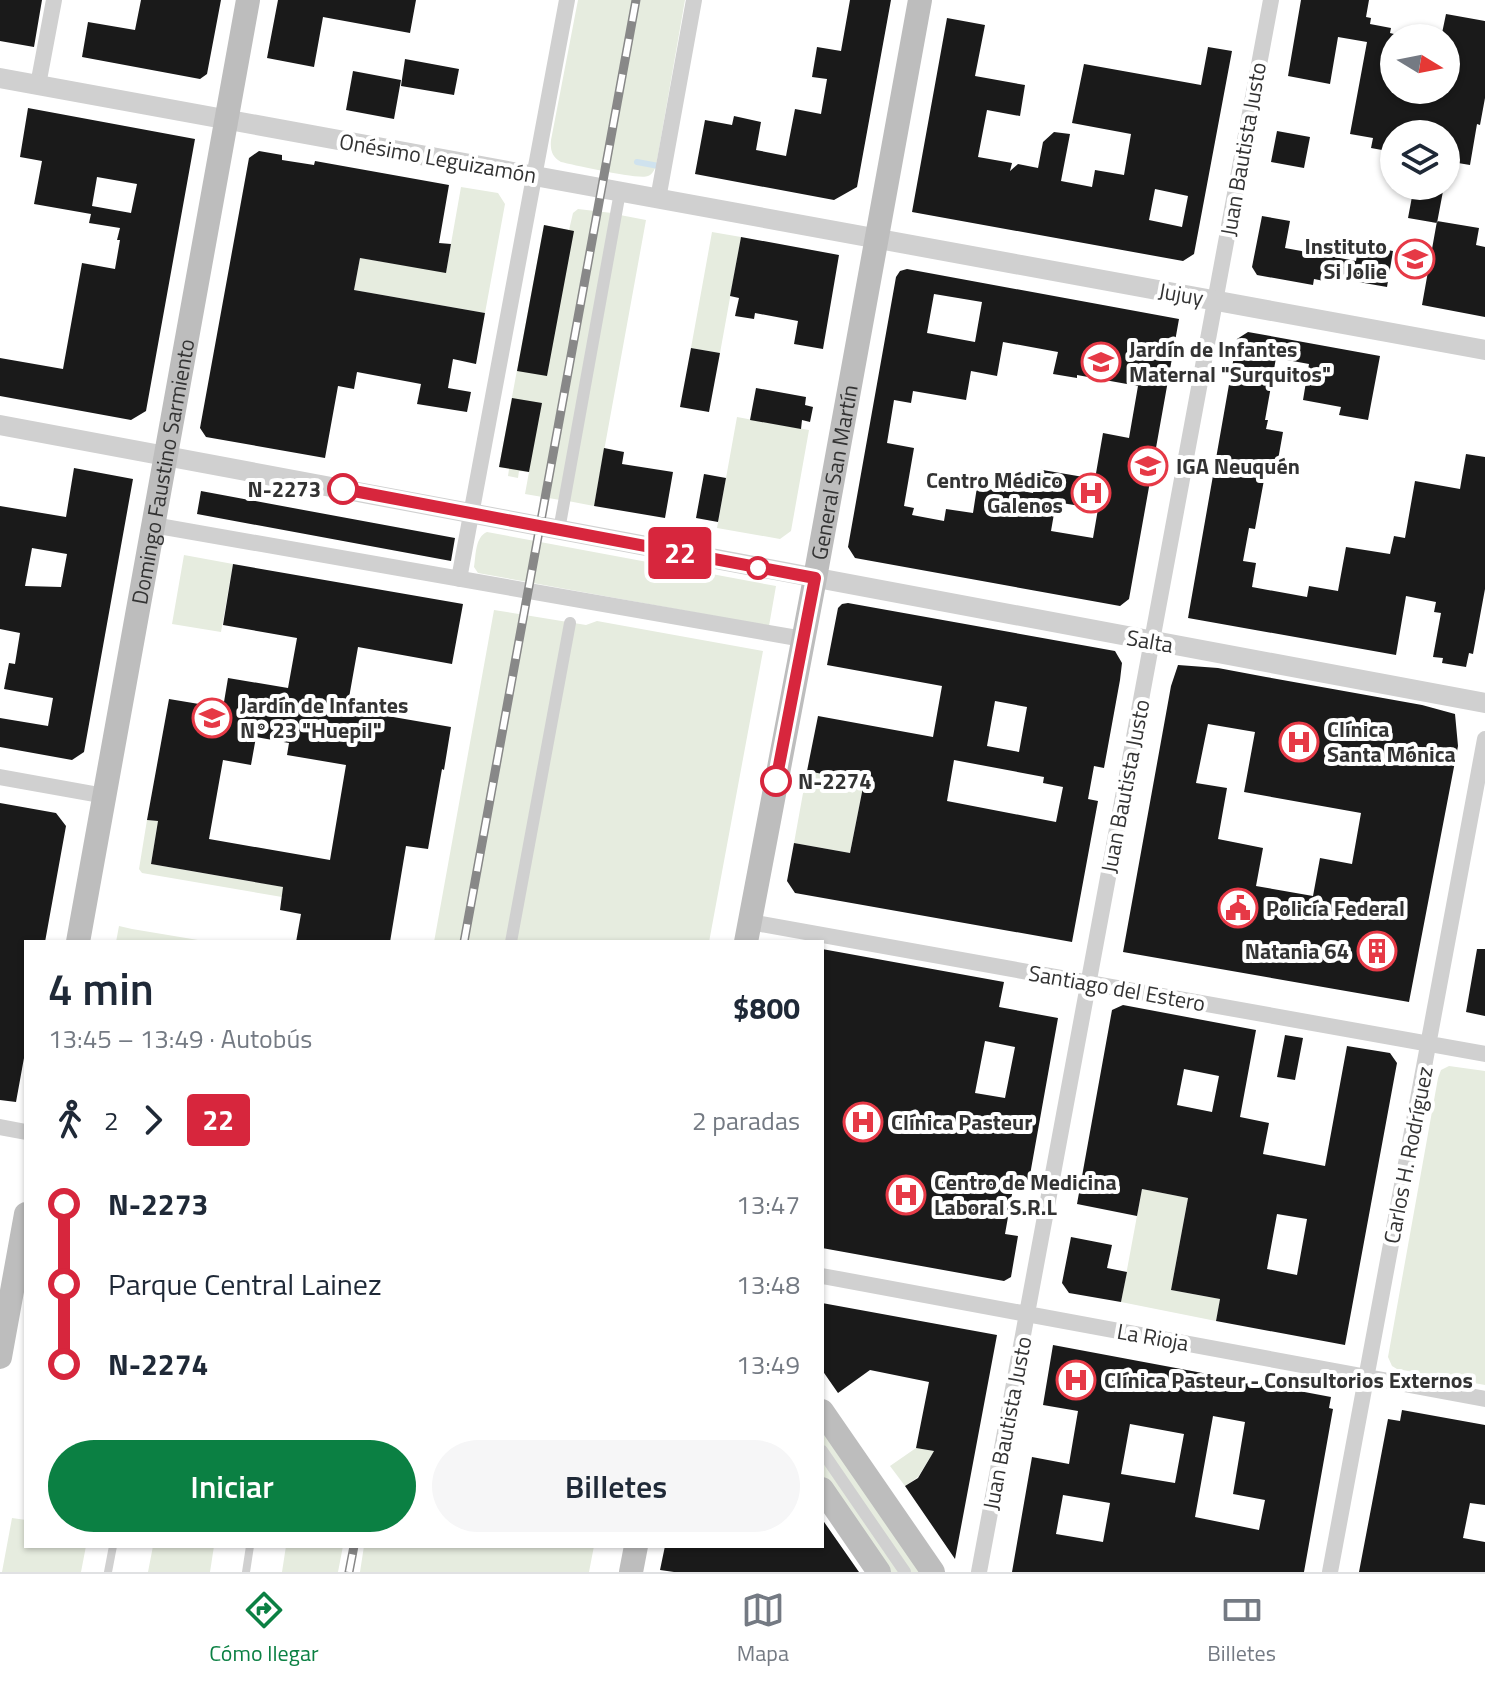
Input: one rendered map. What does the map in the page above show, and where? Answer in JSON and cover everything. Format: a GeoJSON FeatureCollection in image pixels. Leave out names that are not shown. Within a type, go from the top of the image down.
{"type":"FeatureCollection","features":[{"type":"Feature","properties":{"kind":"main road","name":"Domingo Faustino Sarmiento"},"geometry":{"type":"LineString","coordinates":[[78,940],[248,0]]}},
{"type":"Feature","properties":{"kind":"main road","name":"General San Martín"},"geometry":{"type":"LineString","coordinates":[[748,932],[920,0]]}},
{"type":"Feature","properties":{"kind":"main road"},"geometry":{"type":"LineString","coordinates":[[0,1357],[23,1240]]}},
{"type":"Feature","properties":{"kind":"main road"},"geometry":{"type":"LineString","coordinates":[[824,1414],[932,1572]]}},
{"type":"Feature","properties":{"kind":"main road"},"geometry":{"type":"LineString","coordinates":[[824,1492],[879,1572]]}},
{"type":"Feature","properties":{"kind":"main road"},"geometry":{"type":"LineString","coordinates":[[631,1572],[636,1548]]}},
{"type":"Feature","properties":{"kind":"street"},"geometry":{"type":"LineString","coordinates":[[38,85],[54,0]]}},
{"type":"Feature","properties":{"kind":"street"},"geometry":{"type":"LineString","coordinates":[[459,579],[567,0]]}},
{"type":"Feature","properties":{"kind":"street"},"geometry":{"type":"LineString","coordinates":[[658,199],[694,0]]}},
{"type":"Feature","properties":{"kind":"street","name":"Juan Bautista Justo"},"geometry":{"type":"LineString","coordinates":[[979,1572],[1271,0]]}},
{"type":"Feature","properties":{"kind":"street","name":"Onésimo Leguizamón"},"geometry":{"type":"LineString","coordinates":[[0,78],[876,239]]}},
{"type":"Feature","properties":{"kind":"street"},"geometry":{"type":"LineString","coordinates":[[559,530],[620,192]]}},
{"type":"Feature","properties":{"kind":"street","name":"Jujuy"},"geometry":{"type":"LineString","coordinates":[[876,239],[1485,350]]}},
{"type":"Feature","properties":{"kind":"street","name":"Salta"},"geometry":{"type":"LineString","coordinates":[[0,425],[1485,703]]}},
{"type":"Feature","properties":{"kind":"street"},"geometry":{"type":"LineString","coordinates":[[153,525],[803,639]]}},
{"type":"Feature","properties":{"kind":"street"},"geometry":{"type":"LineString","coordinates":[[511,940],[570,623]]}},
{"type":"Feature","properties":{"kind":"street","name":"Carlos H. Rodríguez"},"geometry":{"type":"LineString","coordinates":[[1330,1572],[1485,739]]}},
{"type":"Feature","properties":{"kind":"street"},"geometry":{"type":"LineString","coordinates":[[0,777],[105,796]]}},
{"type":"Feature","properties":{"kind":"street","name":"Santiago del Estero"},"geometry":{"type":"LineString","coordinates":[[748,932],[801,940]]}},
{"type":"Feature","properties":{"kind":"street","name":"Santiago del Estero"},"geometry":{"type":"LineString","coordinates":[[824,943],[1088,983],[1485,1054]]}},
{"type":"Feature","properties":{"kind":"street"},"geometry":{"type":"LineString","coordinates":[[0,1127],[24,1132]]}},
{"type":"Feature","properties":{"kind":"street","name":"La Rioja"},"geometry":{"type":"LineString","coordinates":[[824,1276],[1485,1399]]}},
{"type":"Feature","properties":{"kind":"street"},"geometry":{"type":"LineString","coordinates":[[824,1454],[905,1572]]}},
{"type":"Feature","properties":{"kind":"lane"},"geometry":{"type":"LineString","coordinates":[[108,1572],[113,1548]]}},
{"type":"Feature","properties":{"kind":"lane"},"geometry":{"type":"LineString","coordinates":[[246,1572],[250,1548]]}},
{"type":"Feature","properties":{"kind":"shaded area"},"geometry":{"type":"Polygon","coordinates":[[[578,0],[685,0],[656,166],[648,176],[620,174],[561,162],[552,153],[551,140],[578,0]]]}},
{"type":"Feature","properties":{"kind":"shaded area"},"geometry":{"type":"Polygon","coordinates":[[[461,187],[498,193],[505,204],[485,313],[354,290],[360,258],[446,272],[461,187]]]}},
{"type":"Feature","properties":{"kind":"shaded area"},"geometry":{"type":"Polygon","coordinates":[[[578,209],[612,213],[560,500],[525,494],[529,472],[519,471],[518,478],[508,476],[509,469],[499,467],[544,225],[569,230],[573,213],[578,209]]]}},
{"type":"Feature","properties":{"kind":"shaded area"},"geometry":{"type":"Polygon","coordinates":[[[620,215],[646,220],[594,506],[568,501],[620,215]]]}},
{"type":"Feature","properties":{"kind":"shaded area"},"geometry":{"type":"Polygon","coordinates":[[[712,232],[741,237],[720,353],[691,348],[712,232]]]}},
{"type":"Feature","properties":{"kind":"shaded area"},"geometry":{"type":"Polygon","coordinates":[[[737,417],[809,430],[791,531],[780,539],[717,528],[737,417]]]}},
{"type":"Feature","properties":{"kind":"shaded area"},"geometry":{"type":"Polygon","coordinates":[[[487,532],[776,586],[769,626],[478,573],[474,567],[477,547],[480,538],[487,532]]]}},
{"type":"Feature","properties":{"kind":"shaded area"},"geometry":{"type":"Polygon","coordinates":[[[184,555],[233,564],[221,632],[172,624],[184,555]]]}},
{"type":"Feature","properties":{"kind":"shaded area"},"geometry":{"type":"Polygon","coordinates":[[[494,610],[586,625],[597,621],[763,651],[709,940],[434,940],[494,610]]]}},
{"type":"Feature","properties":{"kind":"shaded area"},"geometry":{"type":"Polygon","coordinates":[[[807,771],[864,782],[850,853],[794,843],[807,771]]]}},
{"type":"Feature","properties":{"kind":"shaded area"},"geometry":{"type":"Polygon","coordinates":[[[147,820],[158,821],[151,864],[284,887],[282,897],[142,873],[139,869],[147,820]]]}},
{"type":"Feature","properties":{"kind":"shaded area"},"geometry":{"type":"Polygon","coordinates":[[[119,926],[198,940],[116,940],[119,926]]]}},
{"type":"Feature","properties":{"kind":"shaded area"},"geometry":{"type":"Polygon","coordinates":[[[1449,1066],[1485,1071],[1485,1385],[1397,1369],[1388,1357],[1438,1078],[1441,1070],[1449,1066]]]}},
{"type":"Feature","properties":{"kind":"shaded area"},"geometry":{"type":"Polygon","coordinates":[[[1142,1189],[1188,1198],[1171,1290],[1220,1299],[1216,1321],[1121,1302],[1142,1189]]]}},
{"type":"Feature","properties":{"kind":"shaded area"},"geometry":{"type":"Polygon","coordinates":[[[824,1429],[922,1572],[888,1572],[824,1479],[824,1429]]]}},
{"type":"Feature","properties":{"kind":"shaded area"},"geometry":{"type":"Polygon","coordinates":[[[916,1448],[934,1451],[918,1477],[905,1486],[890,1466],[916,1448]]]}},
{"type":"Feature","properties":{"kind":"shaded area"},"geometry":{"type":"Polygon","coordinates":[[[12,1518],[24,1520],[24,1548],[86,1548],[81,1572],[2,1572],[12,1518]]]}},
{"type":"Feature","properties":{"kind":"shaded area"},"geometry":{"type":"Polygon","coordinates":[[[153,1548],[214,1548],[210,1572],[148,1572],[153,1548]]]}},
{"type":"Feature","properties":{"kind":"shaded area"},"geometry":{"type":"Polygon","coordinates":[[[286,1548],[343,1548],[338,1572],[282,1572],[286,1548]]]}},
{"type":"Feature","properties":{"kind":"shaded area"},"geometry":{"type":"Polygon","coordinates":[[[364,1548],[594,1548],[589,1572],[360,1572],[364,1548]]]}},
{"type":"Feature","properties":{"kind":"building"},"geometry":{"type":"Polygon","coordinates":[[[0,0],[42,0],[34,47],[0,41],[0,0]]]}},
{"type":"Feature","properties":{"kind":"building"},"geometry":{"type":"Polygon","coordinates":[[[141,0],[221,0],[207,74],[200,79],[82,57],[88,22],[135,30],[141,0]]]}},
{"type":"Feature","properties":{"kind":"building"},"geometry":{"type":"Polygon","coordinates":[[[278,0],[416,0],[410,33],[323,17],[314,67],[267,58],[278,0]]]}},
{"type":"Feature","properties":{"kind":"building"},"geometry":{"type":"Polygon","coordinates":[[[850,0],[891,0],[857,187],[834,200],[695,174],[705,120],[732,125],[734,116],[761,122],[756,150],[786,156],[795,109],[821,114],[827,79],[812,77],[817,47],[841,51],[850,0]]]}},
{"type":"Feature","properties":{"kind":"building"},"geometry":{"type":"Polygon","coordinates":[[[1301,0],[1369,0],[1366,17],[1371,18],[1370,24],[1380,26],[1380,104],[1460,104],[1460,24],[1444,24],[1446,14],[1485,21],[1485,98],[1470,165],[1460,163],[1460,120],[1380,120],[1380,150],[1371,148],[1373,138],[1350,134],[1367,42],[1338,37],[1330,84],[1288,76],[1301,0]]]}},
{"type":"Feature","properties":{"kind":"building"},"geometry":{"type":"Polygon","coordinates":[[[947,18],[985,25],[975,76],[1025,85],[1020,116],[987,110],[978,157],[1012,163],[1010,171],[1018,164],[1038,168],[1043,142],[1054,132],[1070,134],[1061,181],[1092,187],[1095,170],[1124,175],[1131,134],[1072,123],[1084,64],[1201,85],[1208,47],[1232,51],[1194,254],[1183,261],[912,212],[947,18]],[[1155,189],[1149,220],[1182,227],[1188,196],[1155,189]]]}},
{"type":"Feature","properties":{"kind":"building"},"geometry":{"type":"Polygon","coordinates":[[[405,59],[459,69],[454,95],[401,86],[405,59]]]}},
{"type":"Feature","properties":{"kind":"building"},"geometry":{"type":"Polygon","coordinates":[[[353,71],[401,80],[394,119],[346,110],[353,71]]]}},
{"type":"Feature","properties":{"kind":"building"},"geometry":{"type":"Polygon","coordinates":[[[28,108],[195,139],[146,411],[131,420],[0,396],[0,358],[63,369],[82,263],[115,269],[120,240],[117,240],[120,228],[89,223],[91,214],[34,204],[42,161],[20,157],[28,108]],[[97,177],[92,206],[131,213],[137,184],[97,177]]]}},
{"type":"Feature","properties":{"kind":"building"},"geometry":{"type":"Polygon","coordinates":[[[1277,131],[1310,137],[1304,168],[1271,162],[1277,131]]]}},
{"type":"Feature","properties":{"kind":"building"},"geometry":{"type":"Polygon","coordinates":[[[259,151],[282,155],[282,160],[314,165],[315,161],[449,185],[439,243],[451,244],[446,273],[360,258],[354,290],[485,313],[476,364],[453,359],[448,388],[471,392],[467,412],[417,404],[421,384],[357,372],[354,389],[338,386],[325,458],[206,437],[200,428],[249,158],[259,151]]]}},
{"type":"Feature","properties":{"kind":"building"},"geometry":{"type":"Polygon","coordinates":[[[1411,200],[1441,200],[1437,223],[1408,218],[1411,200]]]}},
{"type":"Feature","properties":{"kind":"building"},"geometry":{"type":"Polygon","coordinates":[[[1262,216],[1290,221],[1285,248],[1356,261],[1359,245],[1393,251],[1387,287],[1330,277],[1329,282],[1314,279],[1313,285],[1257,275],[1252,267],[1262,216]]]}},
{"type":"Feature","properties":{"kind":"building"},"geometry":{"type":"Polygon","coordinates":[[[1437,221],[1479,228],[1476,245],[1485,247],[1485,317],[1422,305],[1437,221]]]}},
{"type":"Feature","properties":{"kind":"building"},"geometry":{"type":"Polygon","coordinates":[[[544,225],[574,231],[547,376],[517,371],[544,225]]]}},
{"type":"Feature","properties":{"kind":"building"},"geometry":{"type":"Polygon","coordinates":[[[741,237],[839,255],[823,349],[794,344],[798,321],[755,313],[754,319],[735,316],[739,298],[730,296],[741,237]]]}},
{"type":"Feature","properties":{"kind":"building"},"geometry":{"type":"Polygon","coordinates":[[[907,269],[1179,319],[1129,599],[1120,606],[855,558],[848,547],[896,277],[900,271],[907,269]],[[934,294],[927,333],[975,342],[982,302],[934,294]],[[1003,342],[997,376],[971,371],[966,400],[913,391],[911,403],[894,400],[887,443],[914,448],[904,506],[914,508],[912,515],[944,521],[946,509],[973,513],[977,487],[1033,493],[1037,469],[1095,479],[1103,433],[1129,438],[1138,386],[1053,374],[1058,352],[1003,342]],[[1056,502],[1051,531],[1093,538],[1098,509],[1056,502]]]}},
{"type":"Feature","properties":{"kind":"building"},"geometry":{"type":"Polygon","coordinates":[[[1248,332],[1380,356],[1368,420],[1339,415],[1341,407],[1303,400],[1309,364],[1276,358],[1265,420],[1268,420],[1266,429],[1283,432],[1276,471],[1266,469],[1255,529],[1249,528],[1243,561],[1256,563],[1252,587],[1307,597],[1309,586],[1338,591],[1346,547],[1390,554],[1394,536],[1405,538],[1415,481],[1460,489],[1466,454],[1485,457],[1485,589],[1473,654],[1469,653],[1466,667],[1442,663],[1443,658],[1433,657],[1441,613],[1434,612],[1436,602],[1406,596],[1396,655],[1188,618],[1237,339],[1248,332]]]}},
{"type":"Feature","properties":{"kind":"building"},"geometry":{"type":"Polygon","coordinates":[[[691,348],[720,353],[709,412],[680,407],[691,348]]]}},
{"type":"Feature","properties":{"kind":"building"},"geometry":{"type":"Polygon","coordinates":[[[756,388],[806,397],[805,405],[813,407],[810,422],[802,420],[801,429],[750,420],[756,388]]]}},
{"type":"Feature","properties":{"kind":"building"},"geometry":{"type":"Polygon","coordinates":[[[512,398],[542,403],[529,472],[499,467],[512,398]]]}},
{"type":"Feature","properties":{"kind":"building"},"geometry":{"type":"Polygon","coordinates":[[[604,448],[624,452],[622,464],[673,472],[665,518],[594,506],[604,448]]]}},
{"type":"Feature","properties":{"kind":"building"},"geometry":{"type":"Polygon","coordinates":[[[74,468],[133,479],[84,752],[72,760],[0,747],[0,718],[48,726],[53,698],[4,689],[9,663],[15,664],[20,633],[0,629],[0,506],[66,517],[74,468]],[[32,548],[25,586],[61,587],[67,554],[32,548]]]}},
{"type":"Feature","properties":{"kind":"building"},"geometry":{"type":"Polygon","coordinates":[[[704,474],[726,478],[718,522],[696,518],[704,474]]]}},
{"type":"Feature","properties":{"kind":"building"},"geometry":{"type":"Polygon","coordinates":[[[201,491],[455,538],[451,561],[197,514],[201,491]]]}},
{"type":"Feature","properties":{"kind":"building"},"geometry":{"type":"Polygon","coordinates":[[[233,564],[463,604],[452,664],[358,647],[347,709],[451,727],[428,849],[406,846],[390,940],[296,940],[301,914],[280,910],[283,887],[151,864],[158,821],[147,820],[169,699],[223,708],[228,678],[288,688],[297,638],[223,625],[233,564]],[[256,737],[251,765],[223,760],[209,839],[330,860],[346,765],[287,755],[289,743],[256,737]]]}},
{"type":"Feature","properties":{"kind":"building"},"geometry":{"type":"Polygon","coordinates":[[[842,604],[1115,651],[1122,663],[1120,680],[1104,768],[1094,766],[1088,799],[1098,801],[1072,942],[795,893],[787,881],[794,843],[850,853],[864,782],[807,771],[818,716],[933,737],[942,686],[827,665],[838,608],[842,604]],[[995,701],[987,746],[1019,752],[1027,707],[995,701]],[[954,760],[947,801],[1056,822],[1063,787],[1043,783],[1044,777],[954,760]]]}},
{"type":"Feature","properties":{"kind":"building"},"geometry":{"type":"Polygon","coordinates":[[[1178,665],[1218,668],[1422,705],[1455,714],[1458,746],[1409,1002],[1123,952],[1171,686],[1178,665]],[[1208,724],[1196,783],[1227,788],[1218,839],[1263,848],[1256,886],[1313,896],[1320,858],[1352,864],[1361,813],[1244,792],[1255,732],[1208,724]]]}},
{"type":"Feature","properties":{"kind":"building"},"geometry":{"type":"Polygon","coordinates":[[[0,803],[56,813],[66,826],[45,940],[24,940],[24,1058],[16,1102],[0,1100],[0,803]]]}},
{"type":"Feature","properties":{"kind":"building"},"geometry":{"type":"Polygon","coordinates":[[[824,949],[1004,982],[999,1007],[1058,1018],[1028,1186],[1014,1183],[1005,1234],[1018,1236],[1011,1277],[1004,1281],[824,1248],[824,949]],[[985,1041],[975,1093],[1005,1098],[1015,1047],[985,1041]]]}},
{"type":"Feature","properties":{"kind":"building"},"geometry":{"type":"Polygon","coordinates":[[[1477,949],[1485,949],[1485,1016],[1466,1012],[1477,949]]]}},
{"type":"Feature","properties":{"kind":"building"},"geometry":{"type":"Polygon","coordinates":[[[1123,1005],[1256,1030],[1240,1117],[1269,1123],[1263,1154],[1325,1166],[1347,1046],[1390,1053],[1397,1063],[1345,1345],[1216,1321],[1220,1299],[1171,1290],[1188,1198],[1142,1189],[1137,1216],[1077,1204],[1112,1010],[1123,1005]],[[1184,1069],[1177,1105],[1212,1112],[1219,1076],[1184,1069]],[[1277,1214],[1267,1269],[1297,1275],[1307,1219],[1277,1214]]]}},
{"type":"Feature","properties":{"kind":"building"},"geometry":{"type":"Polygon","coordinates":[[[1285,1035],[1303,1038],[1295,1080],[1277,1077],[1285,1035]]]}},
{"type":"Feature","properties":{"kind":"building"},"geometry":{"type":"Polygon","coordinates":[[[1071,1237],[1112,1245],[1107,1268],[1127,1272],[1121,1302],[1069,1293],[1062,1283],[1071,1237]]]}},
{"type":"Feature","properties":{"kind":"building"},"geometry":{"type":"Polygon","coordinates":[[[824,1303],[997,1335],[955,1559],[905,1486],[918,1478],[934,1451],[916,1448],[929,1382],[870,1370],[838,1393],[824,1373],[824,1303]]]}},
{"type":"Feature","properties":{"kind":"building"},"geometry":{"type":"Polygon","coordinates":[[[1053,1345],[1331,1397],[1329,1408],[1333,1409],[1304,1572],[1012,1572],[1032,1457],[1069,1464],[1078,1411],[1043,1405],[1053,1345]],[[1213,1416],[1195,1517],[1259,1530],[1265,1500],[1233,1494],[1245,1422],[1213,1416]],[[1130,1424],[1121,1474],[1175,1483],[1184,1434],[1130,1424]],[[1063,1495],[1056,1534],[1103,1542],[1110,1503],[1063,1495]]]}},
{"type":"Feature","properties":{"kind":"building"},"geometry":{"type":"Polygon","coordinates":[[[1402,1410],[1485,1425],[1485,1505],[1470,1503],[1463,1538],[1485,1542],[1485,1572],[1359,1572],[1388,1419],[1400,1421],[1402,1410]]]}},
{"type":"Feature","properties":{"kind":"building"},"geometry":{"type":"Polygon","coordinates":[[[824,1522],[859,1572],[674,1572],[660,1570],[665,1548],[824,1548],[824,1522]]]}},
{"type":"Feature","properties":{"kind":"waterway"},"geometry":{"type":"LineString","coordinates":[[637,162],[664,167]]}},
{"type":"Feature","properties":{"kind":"railway"},"geometry":{"type":"LineString","coordinates":[[464,940],[636,0]]}},
{"type":"Feature","properties":{"kind":"railway"},"geometry":{"type":"LineString","coordinates":[[349,1572],[354,1548]]}},
{"type":"Feature","properties":{"kind":"bus line","name":"22"},"geometry":{"type":"LineString","coordinates":[[343,489],[815,578],[776,781]]}},
{"type":"Feature","properties":{"kind":"place","name":"Instituto Si Jolie"},"geometry":{"type":"Point","coordinates":[1415,259]}},
{"type":"Feature","properties":{"kind":"place","name":"Jardín de Infantes Maternal \"Surquitos\""},"geometry":{"type":"Point","coordinates":[1101,362]}},
{"type":"Feature","properties":{"kind":"place","name":"IGA Neuquén"},"geometry":{"type":"Point","coordinates":[1148,466]}},
{"type":"Feature","properties":{"kind":"place","name":"N-2273"},"geometry":{"type":"Point","coordinates":[343,489]}},
{"type":"Feature","properties":{"kind":"place","name":"Centro Médico Galenos"},"geometry":{"type":"Point","coordinates":[1091,493]}},
{"type":"Feature","properties":{"kind":"place","name":"Jardín de Infantes N° 23 \"Huepil\""},"geometry":{"type":"Point","coordinates":[212,718]}},
{"type":"Feature","properties":{"kind":"place","name":"Clínica Santa Mónica"},"geometry":{"type":"Point","coordinates":[1299,742]}},
{"type":"Feature","properties":{"kind":"place","name":"N-2274"},"geometry":{"type":"Point","coordinates":[776,781]}},
{"type":"Feature","properties":{"kind":"place","name":"Policía Federal"},"geometry":{"type":"Point","coordinates":[1238,908]}},
{"type":"Feature","properties":{"kind":"place","name":"Natania 64"},"geometry":{"type":"Point","coordinates":[1377,951]}},
{"type":"Feature","properties":{"kind":"place","name":"Clínica Pasteur"},"geometry":{"type":"Point","coordinates":[863,1122]}},
{"type":"Feature","properties":{"kind":"place","name":"Centro de Medicina Laboral S.R.L"},"geometry":{"type":"Point","coordinates":[906,1195]}},
{"type":"Feature","properties":{"kind":"place","name":"Clínica Pasteur - Consultorios Externos"},"geometry":{"type":"Point","coordinates":[1076,1380]}}]}
